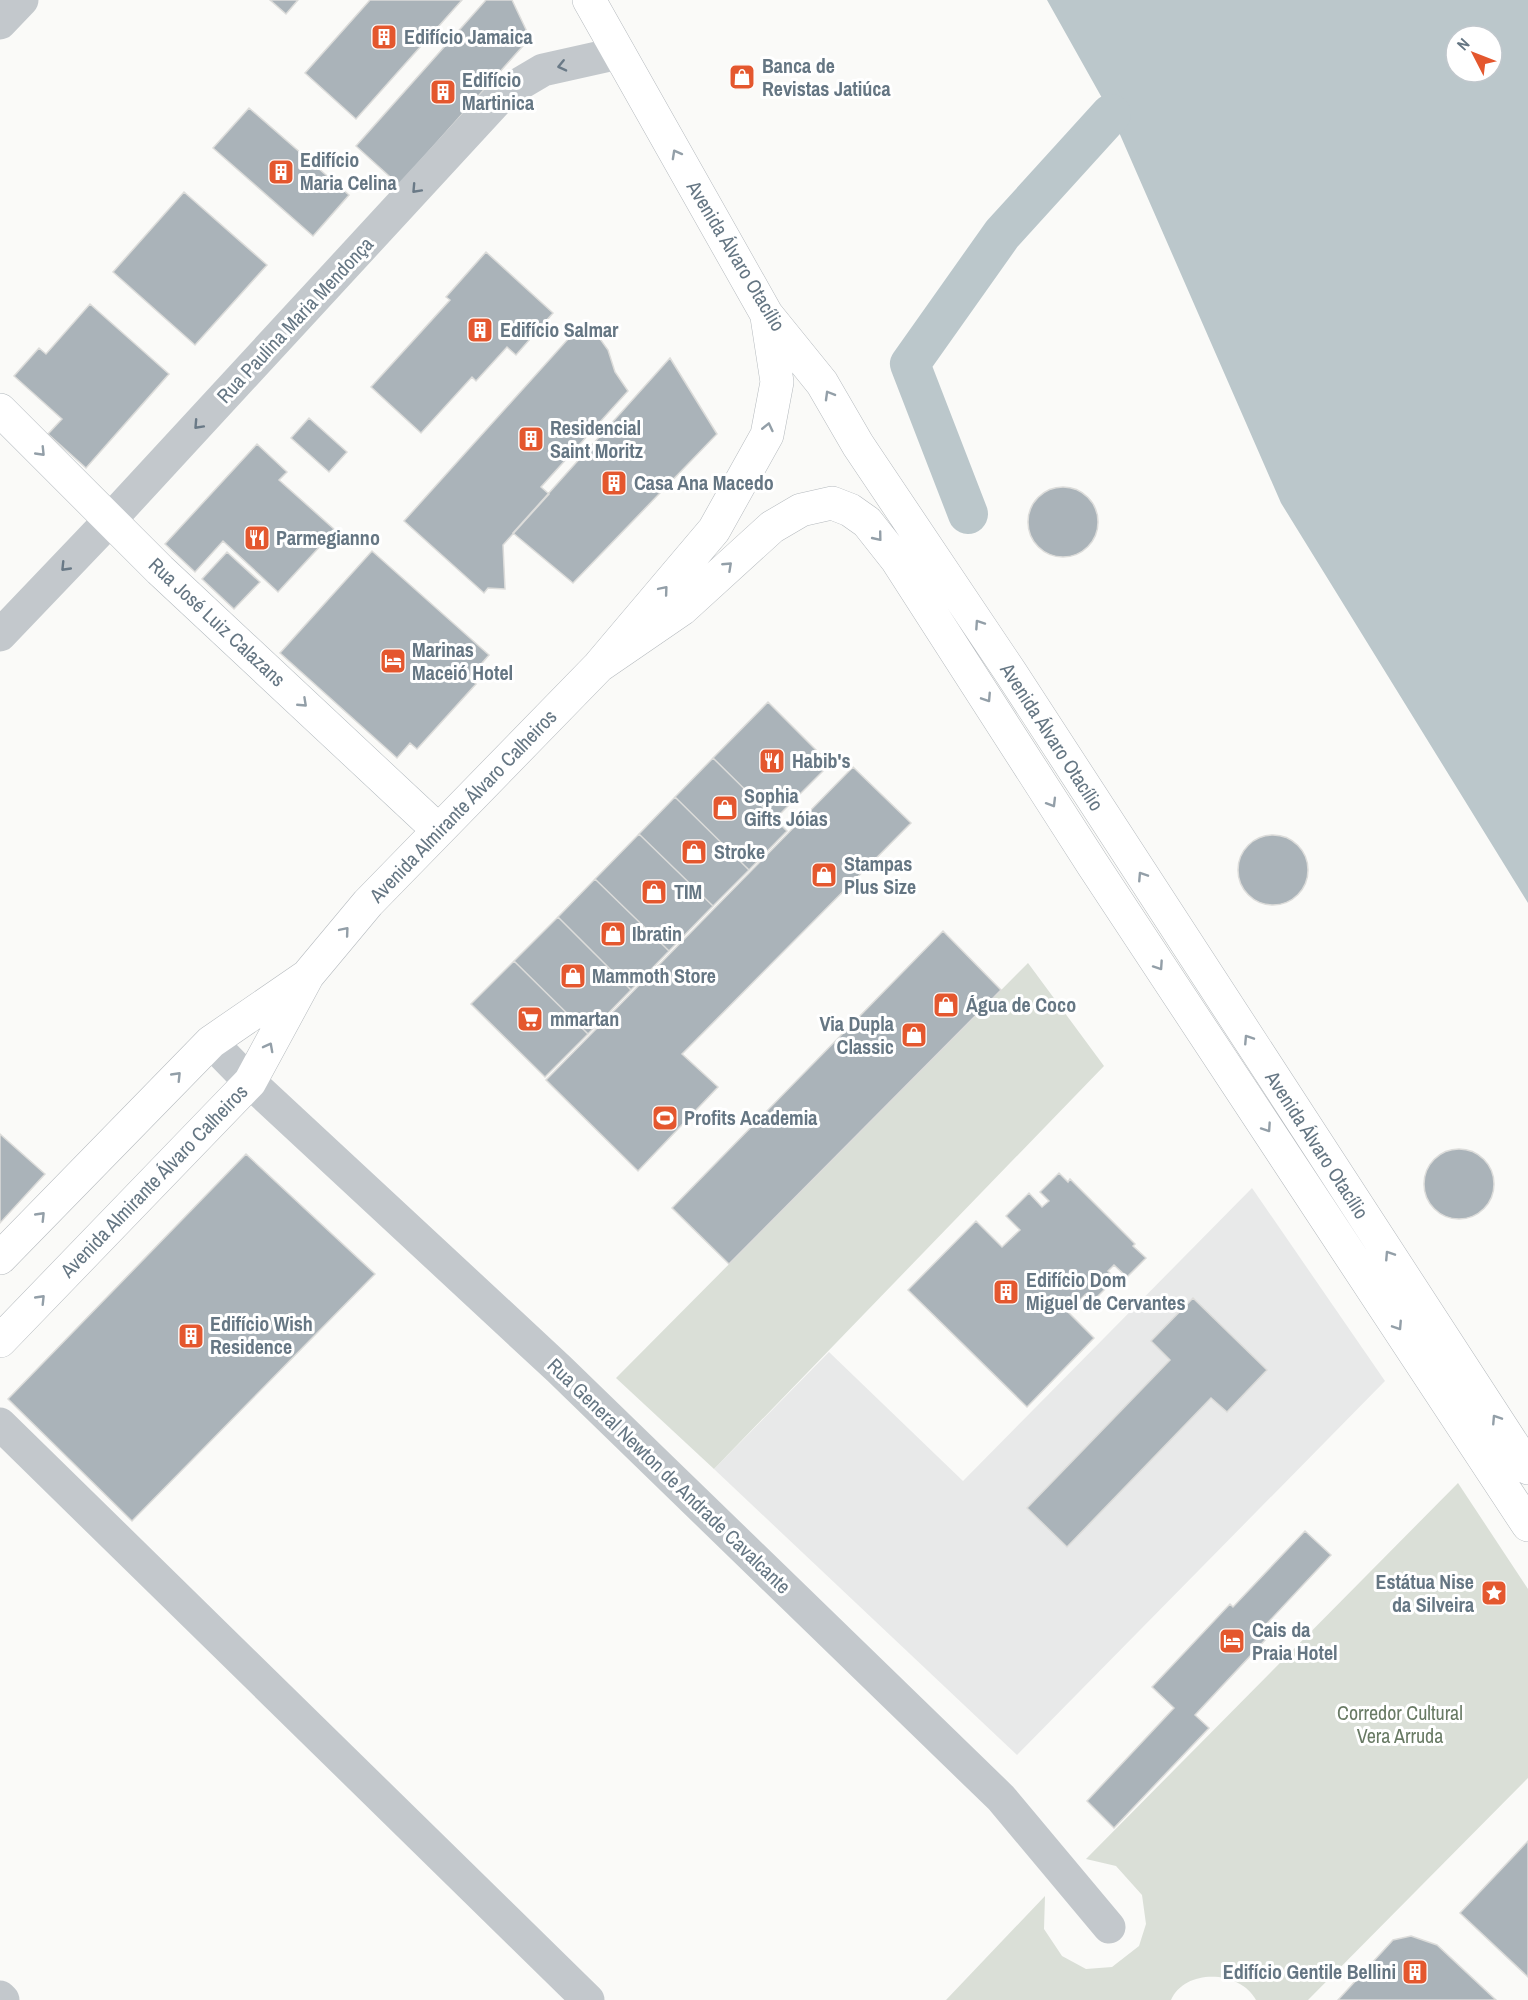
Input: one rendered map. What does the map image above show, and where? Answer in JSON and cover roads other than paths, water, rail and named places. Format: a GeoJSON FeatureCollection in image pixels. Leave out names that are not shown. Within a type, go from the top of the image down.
{"type":"FeatureCollection","features":[{"type":"Feature","properties":{"kind":"main road","name":"Avenida Álvaro Otacílio"},"geometry":{"type":"LineString","coordinates":[[589,0],[767,315],[822,383],[858,445],[1011,673],[1528,1468]]}},
{"type":"Feature","properties":{"kind":"main road","name":"Avenida Almirante Álvaro Calheiros"},"geometry":{"type":"LineString","coordinates":[[0,1341],[250,1082],[308,975],[368,903],[437,829],[599,666],[714,531],[767,435],[777,382],[767,315]]}},
{"type":"Feature","properties":{"kind":"main road","name":"Rua José Luiz Calazans"},"geometry":{"type":"LineString","coordinates":[[0,410],[110,520],[437,829]]}},
{"type":"Feature","properties":{"kind":"main road","name":"Avenida Álvaro Otacílio"},"geometry":{"type":"LineString","coordinates":[[832,503],[850,510],[867,522],[897,560],[1074,837],[1528,1525]]}},
{"type":"Feature","properties":{"kind":"main road","name":"Avenida Almirante Álvaro Calheiros"},"geometry":{"type":"LineString","coordinates":[[599,666],[682,609],[772,527],[801,510],[832,503]]}},
{"type":"Feature","properties":{"kind":"main road","name":"Avenida Almirante Álvaro Calheiros"},"geometry":{"type":"LineString","coordinates":[[0,1258],[211,1042],[308,975]]}},
{"type":"Feature","properties":{"kind":"street"},"geometry":{"type":"LineString","coordinates":[[0,23],[22,0]]}},
{"type":"Feature","properties":{"kind":"street","name":"Rua Paulina Maria Mendonça"},"geometry":{"type":"LineString","coordinates":[[0,635],[110,520],[504,93],[543,70],[619,53]]}},
{"type":"Feature","properties":{"kind":"street","name":"Rua General Newton de Andrade Cavalcante"},"geometry":{"type":"LineString","coordinates":[[211,1042],[250,1082],[559,1369],[1001,1798],[1109,1927]]}},
{"type":"Feature","properties":{"kind":"street"},"geometry":{"type":"LineString","coordinates":[[0,1424],[588,2000]]}},
{"type":"Feature","properties":{"kind":"waterway"},"geometry":{"type":"LineString","coordinates":[[968,514],[910,364],[1002,234],[1111,114]]}},
{"type":"Feature","properties":{"kind":"place","name":"Edifício Jamaica"},"geometry":{"type":"Point","coordinates":[384,37]}},
{"type":"Feature","properties":{"kind":"place","name":"Banca de Revistas Jatiúca"},"geometry":{"type":"Point","coordinates":[742,77]}},
{"type":"Feature","properties":{"kind":"place","name":"Edifício Martinica"},"geometry":{"type":"Point","coordinates":[443,92]}},
{"type":"Feature","properties":{"kind":"place","name":"Edifício Maria Celina"},"geometry":{"type":"Point","coordinates":[281,172]}},
{"type":"Feature","properties":{"kind":"place","name":"Edifício Salmar"},"geometry":{"type":"Point","coordinates":[480,330]}},
{"type":"Feature","properties":{"kind":"place","name":"Residencial Saint Moritz"},"geometry":{"type":"Point","coordinates":[531,439]}},
{"type":"Feature","properties":{"kind":"place","name":"Casa Ana Macedo"},"geometry":{"type":"Point","coordinates":[614,483]}},
{"type":"Feature","properties":{"kind":"place","name":"Parmegianno"},"geometry":{"type":"Point","coordinates":[257,538]}},
{"type":"Feature","properties":{"kind":"place","name":"Marinas Maceió Hotel"},"geometry":{"type":"Point","coordinates":[393,661]}},
{"type":"Feature","properties":{"kind":"place","name":"Habib's"},"geometry":{"type":"Point","coordinates":[772,761]}},
{"type":"Feature","properties":{"kind":"place","name":"Sophia Gifts Jóias"},"geometry":{"type":"Point","coordinates":[725,808]}},
{"type":"Feature","properties":{"kind":"place","name":"Stroke"},"geometry":{"type":"Point","coordinates":[694,852]}},
{"type":"Feature","properties":{"kind":"place","name":"Stampas Plus Size"},"geometry":{"type":"Point","coordinates":[824,875]}},
{"type":"Feature","properties":{"kind":"place","name":"TIM"},"geometry":{"type":"Point","coordinates":[654,892]}},
{"type":"Feature","properties":{"kind":"place","name":"Ibratin"},"geometry":{"type":"Point","coordinates":[613,934]}},
{"type":"Feature","properties":{"kind":"place","name":"Mammoth Store"},"geometry":{"type":"Point","coordinates":[573,976]}},
{"type":"Feature","properties":{"kind":"place","name":"Água de Coco"},"geometry":{"type":"Point","coordinates":[946,1005]}},
{"type":"Feature","properties":{"kind":"place","name":"mmartan"},"geometry":{"type":"Point","coordinates":[530,1019]}},
{"type":"Feature","properties":{"kind":"place","name":"Via Dupla Classic"},"geometry":{"type":"Point","coordinates":[914,1035]}},
{"type":"Feature","properties":{"kind":"place","name":"Profits Academia"},"geometry":{"type":"Point","coordinates":[665,1118]}},
{"type":"Feature","properties":{"kind":"place","name":"Edifício Dom Miguel de Cervantes"},"geometry":{"type":"Point","coordinates":[1006,1292]}},
{"type":"Feature","properties":{"kind":"place","name":"Edifício Wish Residence"},"geometry":{"type":"Point","coordinates":[191,1336]}},
{"type":"Feature","properties":{"kind":"place","name":"Estátua Nise da Silveira"},"geometry":{"type":"Point","coordinates":[1494,1593]}},
{"type":"Feature","properties":{"kind":"place","name":"Cais da Praia Hotel"},"geometry":{"type":"Point","coordinates":[1232,1641]}},
{"type":"Feature","properties":{"kind":"place","name":"Edifício Gentile Bellini"},"geometry":{"type":"Point","coordinates":[1415,1972]}},
{"type":"Feature","properties":{"kind":"park label","name":"Corredor Cultural Vera Arruda"},"geometry":{"type":"Point","coordinates":[1400,1724]}}]}
